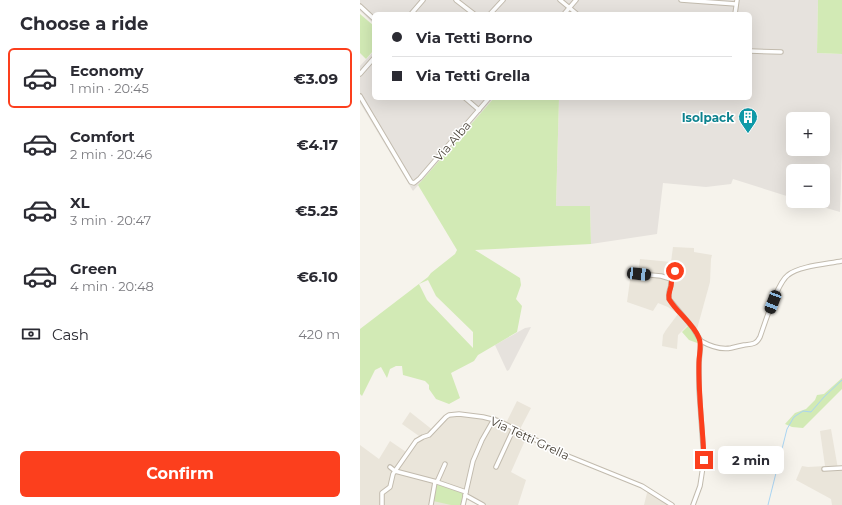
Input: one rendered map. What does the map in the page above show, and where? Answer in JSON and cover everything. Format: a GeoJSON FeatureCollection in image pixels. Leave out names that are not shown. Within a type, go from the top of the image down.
{"type":"FeatureCollection","features":[{"type":"Feature","properties":{"kind":"street"},"geometry":{"type":"LineString","coordinates":[[413,12],[423,0]]}},
{"type":"Feature","properties":{"kind":"street"},"geometry":{"type":"LineString","coordinates":[[456,0],[471,12]]}},
{"type":"Feature","properties":{"kind":"street"},"geometry":{"type":"LineString","coordinates":[[492,12],[503,0]]}},
{"type":"Feature","properties":{"kind":"street"},"geometry":{"type":"LineString","coordinates":[[560,0],[574,12]]}},
{"type":"Feature","properties":{"kind":"street"},"geometry":{"type":"LineString","coordinates":[[566,12],[576,0]]}},
{"type":"Feature","properties":{"kind":"street"},"geometry":{"type":"LineString","coordinates":[[681,0],[736,2],[735,12]]}},
{"type":"Feature","properties":{"kind":"street"},"geometry":{"type":"LineString","coordinates":[[360,6],[372,17]]}},
{"type":"Feature","properties":{"kind":"street"},"geometry":{"type":"LineString","coordinates":[[752,51],[781,52]]}},
{"type":"Feature","properties":{"kind":"street"},"geometry":{"type":"LineString","coordinates":[[360,74],[372,60]]}},
{"type":"Feature","properties":{"kind":"street","name":"Via Alba"},"geometry":{"type":"LineString","coordinates":[[360,96],[411,182],[414,183],[487,100]]}},
{"type":"Feature","properties":{"kind":"street"},"geometry":{"type":"LineString","coordinates":[[467,100],[479,110]]}},
{"type":"Feature","properties":{"kind":"street"},"geometry":{"type":"LineString","coordinates":[[700,341],[715,347],[724,348],[754,344],[760,338],[777,290],[782,281],[788,275],[799,269],[842,261]]}},
{"type":"Feature","properties":{"kind":"street"},"geometry":{"type":"LineString","coordinates":[[679,264],[679,271],[674,271],[671,278],[668,297],[693,328],[700,341],[699,389],[704,460],[700,486],[693,505]]}},
{"type":"Feature","properties":{"kind":"street"},"geometry":{"type":"LineString","coordinates":[[639,274],[671,278]]}},
{"type":"Feature","properties":{"kind":"street","name":"Via Tetti Grella"},"geometry":{"type":"LineString","coordinates":[[382,505],[382,493],[390,487],[395,470],[416,442],[422,437],[429,435],[449,415],[458,414],[494,419],[563,454],[642,486],[672,505]]}},
{"type":"Feature","properties":{"kind":"street"},"geometry":{"type":"LineString","coordinates":[[463,505],[473,461],[482,440],[494,419]]}},
{"type":"Feature","properties":{"kind":"street"},"geometry":{"type":"LineString","coordinates":[[496,467],[514,428]]}},
{"type":"Feature","properties":{"kind":"street"},"geometry":{"type":"LineString","coordinates":[[431,505],[436,482],[445,464]]}},
{"type":"Feature","properties":{"kind":"street"},"geometry":{"type":"LineString","coordinates":[[390,467],[395,470],[436,482],[465,494],[483,505]]}},
{"type":"Feature","properties":{"kind":"street"},"geometry":{"type":"LineString","coordinates":[[824,468],[842,468]]}},
{"type":"Feature","properties":{"kind":"shaded area"},"geometry":{"type":"Polygon","coordinates":[[[360,0],[818,0],[817,53],[842,54],[842,151],[840,212],[827,208],[830,208],[830,164],[786,164],[786,196],[733,179],[731,184],[706,187],[663,183],[657,234],[591,244],[590,206],[556,206],[559,100],[752,100],[752,12],[372,12],[372,22],[360,11],[360,0]]]}},
{"type":"Feature","properties":{"kind":"shaded area"},"geometry":{"type":"Polygon","coordinates":[[[372,53],[372,100],[492,100],[413,191],[360,103],[360,66],[372,53]]]}},
{"type":"Feature","properties":{"kind":"shaded area"},"geometry":{"type":"Polygon","coordinates":[[[673,247],[694,248],[694,252],[712,255],[710,282],[697,329],[690,323],[678,335],[677,349],[662,346],[663,335],[678,314],[668,307],[658,303],[653,311],[627,302],[631,273],[638,274],[640,259],[671,262],[673,247]]]}},
{"type":"Feature","properties":{"kind":"shaded area"},"geometry":{"type":"Polygon","coordinates":[[[531,327],[509,370],[507,371],[495,345],[525,328],[531,327]]]}},
{"type":"Feature","properties":{"kind":"shaded area"},"geometry":{"type":"Polygon","coordinates":[[[517,401],[531,408],[519,431],[527,436],[511,472],[526,480],[518,505],[480,505],[464,497],[451,505],[360,505],[360,445],[379,459],[390,441],[409,454],[418,441],[419,436],[402,424],[410,412],[434,431],[446,418],[457,415],[486,418],[505,425],[517,401]]]}},
{"type":"Feature","properties":{"kind":"shaded area"},"geometry":{"type":"Polygon","coordinates":[[[831,429],[838,469],[842,469],[842,505],[832,505],[831,499],[796,480],[802,466],[825,466],[820,431],[831,429]]]}},
{"type":"Feature","properties":{"kind":"shaded area"},"geometry":{"type":"Polygon","coordinates":[[[647,493],[650,493],[669,505],[644,505],[647,493]]]}},
{"type":"Feature","properties":{"kind":"green space"},"geometry":{"type":"Polygon","coordinates":[[[818,0],[842,0],[842,54],[817,53],[818,0]]]}},
{"type":"Feature","properties":{"kind":"green space"},"geometry":{"type":"Polygon","coordinates":[[[360,14],[372,24],[372,52],[366,59],[360,53],[360,14]]]}},
{"type":"Feature","properties":{"kind":"green space"},"geometry":{"type":"Polygon","coordinates":[[[492,100],[559,100],[556,206],[590,206],[591,244],[475,250],[520,278],[521,285],[516,299],[522,306],[517,332],[478,355],[474,361],[451,373],[460,398],[449,404],[436,399],[429,389],[429,385],[425,381],[403,375],[402,366],[396,366],[390,369],[387,378],[381,367],[375,370],[362,396],[360,394],[360,329],[428,277],[455,254],[457,250],[418,185],[492,100]],[[428,280],[419,284],[427,300],[473,348],[473,332],[436,296],[428,280]]]}},
{"type":"Feature","properties":{"kind":"green space"},"geometry":{"type":"Polygon","coordinates":[[[689,325],[699,339],[700,344],[689,340],[682,332],[689,325]]]}},
{"type":"Feature","properties":{"kind":"green space"},"geometry":{"type":"Polygon","coordinates":[[[842,378],[842,389],[803,428],[792,427],[785,424],[795,413],[806,409],[815,400],[817,395],[824,394],[842,378]]]}},
{"type":"Feature","properties":{"kind":"green space"},"geometry":{"type":"Polygon","coordinates":[[[437,484],[465,493],[462,505],[451,505],[433,501],[437,484]]]}},
{"type":"Feature","properties":{"kind":"waterway"},"geometry":{"type":"LineString","coordinates":[[768,505],[787,429],[794,417],[803,411],[811,412],[842,380]]}},
{"type":"Feature","properties":{"kind":"place","name":"Isolpack"},"geometry":{"type":"Point","coordinates":[748,134]}},
{"type":"Feature","properties":{"kind":"route"},"geometry":{"type":"LineString","coordinates":[[675,271],[673,272],[671,278],[668,297],[693,328],[700,341],[699,389],[704,460]]}}]}
